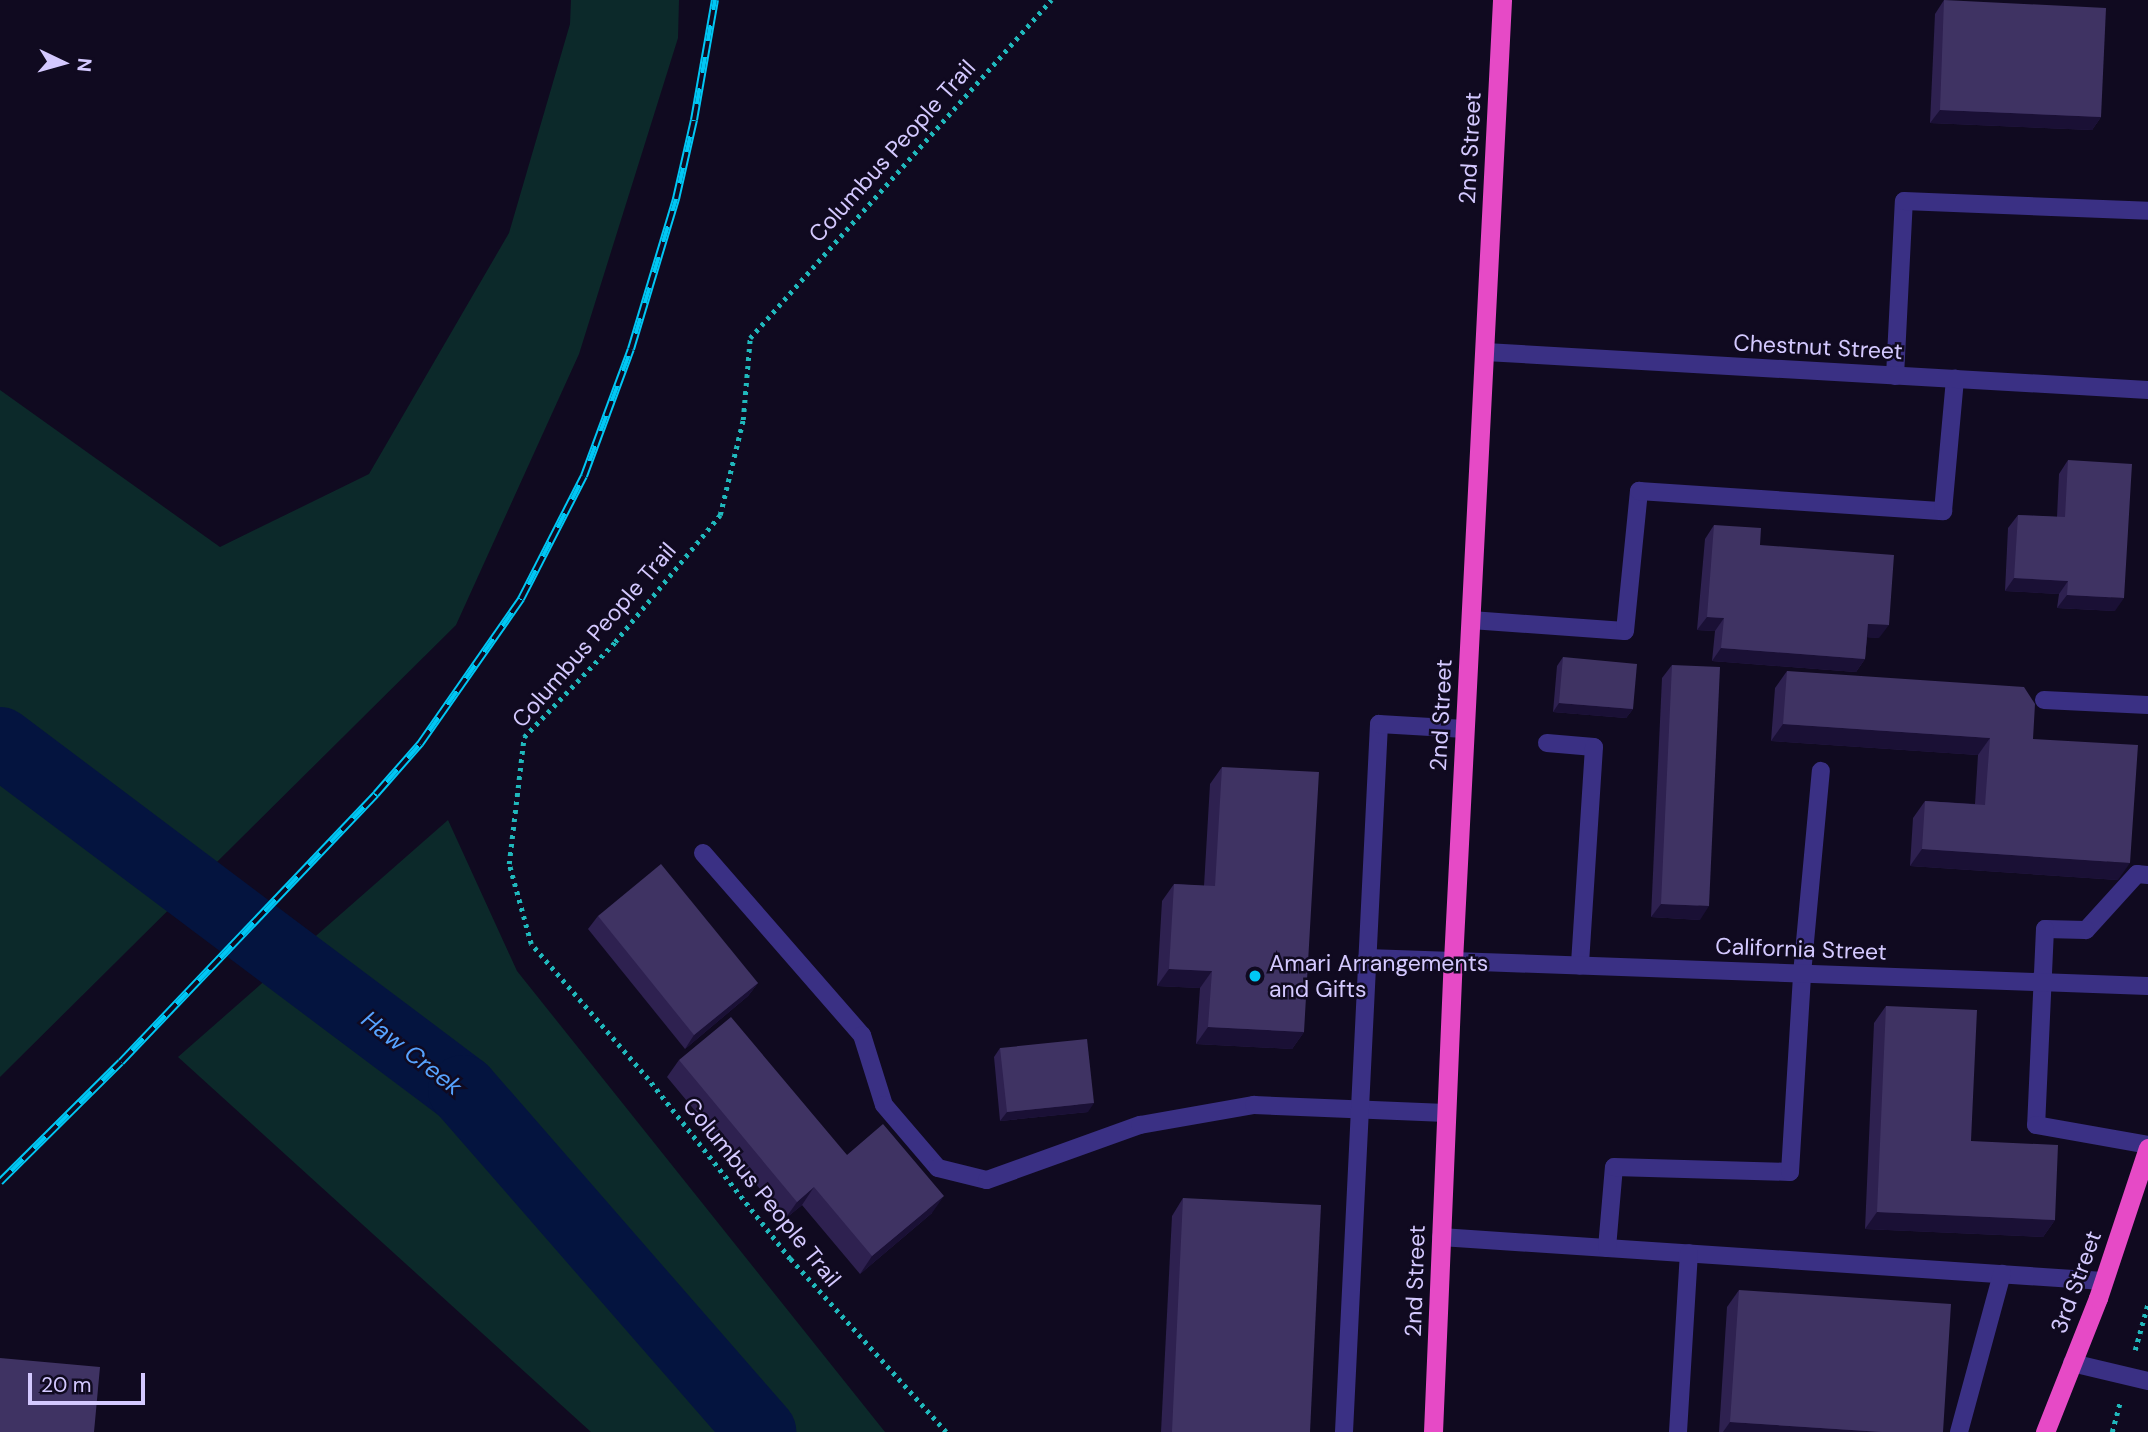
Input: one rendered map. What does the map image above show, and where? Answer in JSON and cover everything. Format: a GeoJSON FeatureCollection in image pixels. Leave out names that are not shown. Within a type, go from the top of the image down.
{"type":"FeatureCollection","features":[{"type":"Feature","properties":{"kind":"highway","name":"2nd Street"},"geometry":{"type":"LineString","coordinates":[[1433,1432],[1453,961],[1502,0]]}},
{"type":"Feature","properties":{"kind":"highway","name":"3rd Street"},"geometry":{"type":"LineString","coordinates":[[2045,1432],[2104,1281],[2148,1146]]}},
{"type":"Feature","properties":{"kind":"street"},"geometry":{"type":"LineString","coordinates":[[1895,376],[1905,201],[2148,211]]}},
{"type":"Feature","properties":{"kind":"street","name":"Chestnut Street"},"geometry":{"type":"LineString","coordinates":[[1485,352],[2148,390]]}},
{"type":"Feature","properties":{"kind":"street"},"geometry":{"type":"LineString","coordinates":[[1471,620],[1625,631],[1639,491],[1943,511],[1955,379]]}},
{"type":"Feature","properties":{"kind":"street"},"geometry":{"type":"LineString","coordinates":[[2044,700],[2148,705]]}},
{"type":"Feature","properties":{"kind":"street"},"geometry":{"type":"LineString","coordinates":[[1344,1432],[1379,724],[1465,729]]}},
{"type":"Feature","properties":{"kind":"street"},"geometry":{"type":"LineString","coordinates":[[1547,743],[1594,747],[1580,966]]}},
{"type":"Feature","properties":{"kind":"street"},"geometry":{"type":"LineString","coordinates":[[1607,1248],[1614,1167],[1790,1172],[1802,974],[1821,771]]}},
{"type":"Feature","properties":{"kind":"street"},"geometry":{"type":"LineString","coordinates":[[703,853],[862,1035],[884,1105],[937,1168],[987,1180],[1140,1125],[1254,1105],[1359,1112],[1446,1113]]}},
{"type":"Feature","properties":{"kind":"street"},"geometry":{"type":"LineString","coordinates":[[2148,875],[2137,874],[2086,930],[2045,929],[2036,1125],[2148,1146]]}},
{"type":"Feature","properties":{"kind":"street","name":"California Street"},"geometry":{"type":"LineString","coordinates":[[1367,958],[2148,986]]}},
{"type":"Feature","properties":{"kind":"street"},"geometry":{"type":"LineString","coordinates":[[1441,1237],[2104,1281]]}},
{"type":"Feature","properties":{"kind":"street"},"geometry":{"type":"LineString","coordinates":[[1678,1432],[1689,1253]]}},
{"type":"Feature","properties":{"kind":"street"},"geometry":{"type":"LineString","coordinates":[[1959,1432],[2002,1274]]}},
{"type":"Feature","properties":{"kind":"street"},"geometry":{"type":"LineString","coordinates":[[2072,1363],[2148,1381]]}},
{"type":"Feature","properties":{"kind":"path","name":"Columbus People Trail"},"geometry":{"type":"LineString","coordinates":[[946,1432],[790,1259],[648,1079],[531,944],[509,864],[524,737],[615,642],[720,515],[743,420],[750,338],[1051,0]]}},
{"type":"Feature","properties":{"kind":"path"},"geometry":{"type":"LineString","coordinates":[[2112,1432],[2115,1425]]}},
{"type":"Feature","properties":{"kind":"green space"},"geometry":{"type":"Polygon","coordinates":[[[571,0],[679,0],[678,38],[579,354],[456,625],[0,1077],[0,390],[220,547],[369,474],[509,233],[570,24],[571,0]]]}},
{"type":"Feature","properties":{"kind":"green space"},"geometry":{"type":"Polygon","coordinates":[[[448,820],[517,971],[885,1432],[591,1432],[178,1057],[448,820]]]}},
{"type":"Feature","properties":{"kind":"building"},"geometry":{"type":"Polygon","coordinates":[[[1944,0],[2106,8],[2101,117],[1940,110],[1944,0]]]}},
{"type":"Feature","properties":{"kind":"building"},"geometry":{"type":"Polygon","coordinates":[[[2068,460],[2132,464],[2124,598],[2067,595],[2068,581],[2014,578],[2018,515],[2065,517],[2068,460]]]}},
{"type":"Feature","properties":{"kind":"building"},"geometry":{"type":"Polygon","coordinates":[[[1714,525],[1761,528],[1760,545],[1894,555],[1889,625],[1868,624],[1865,659],[1721,648],[1724,618],[1707,617],[1714,525]]]}},
{"type":"Feature","properties":{"kind":"building"},"geometry":{"type":"Polygon","coordinates":[[[1563,657],[1637,664],[1633,709],[1559,703],[1563,657]]]}},
{"type":"Feature","properties":{"kind":"building"},"geometry":{"type":"Polygon","coordinates":[[[1672,665],[1720,667],[1709,906],[1661,904],[1672,665]]]}},
{"type":"Feature","properties":{"kind":"building"},"geometry":{"type":"Polygon","coordinates":[[[1787,671],[2024,687],[2035,704],[2033,739],[2138,745],[2130,863],[1922,849],[1925,801],[1985,805],[1990,738],[1783,724],[1787,671]]]}},
{"type":"Feature","properties":{"kind":"building"},"geometry":{"type":"Polygon","coordinates":[[[1222,767],[1319,772],[1304,1032],[1208,1027],[1212,971],[1169,969],[1174,884],[1215,886],[1222,767]]]}},
{"type":"Feature","properties":{"kind":"building"},"geometry":{"type":"Polygon","coordinates":[[[661,864],[758,983],[694,1035],[598,916],[661,864]]]}},
{"type":"Feature","properties":{"kind":"building"},"geometry":{"type":"Polygon","coordinates":[[[1886,1006],[1977,1010],[1971,1141],[2058,1145],[2055,1220],[1877,1212],[1886,1006]]]}},
{"type":"Feature","properties":{"kind":"building"},"geometry":{"type":"Polygon","coordinates":[[[731,1017],[847,1155],[883,1124],[944,1196],[872,1256],[814,1187],[797,1202],[679,1060],[731,1017]]]}},
{"type":"Feature","properties":{"kind":"building"},"geometry":{"type":"Polygon","coordinates":[[[1087,1039],[1094,1103],[1007,1112],[1000,1048],[1087,1039]]]}},
{"type":"Feature","properties":{"kind":"building"},"geometry":{"type":"Polygon","coordinates":[[[1183,1198],[1321,1205],[1310,1432],[1172,1432],[1183,1198]]]}},
{"type":"Feature","properties":{"kind":"building"},"geometry":{"type":"Polygon","coordinates":[[[1739,1290],[1951,1304],[1943,1432],[1882,1432],[1730,1422],[1739,1290]]]}},
{"type":"Feature","properties":{"kind":"building"},"geometry":{"type":"Polygon","coordinates":[[[0,1358],[100,1367],[94,1432],[0,1432],[0,1358]]]}},
{"type":"Feature","properties":{"kind":"waterway","name":"Haw Creek"},"geometry":{"type":"LineString","coordinates":[[0,742],[463,1090],[761,1432]]}},
{"type":"Feature","properties":{"kind":"railway"},"geometry":{"type":"LineString","coordinates":[[0,1182],[121,1062],[376,794],[420,744],[521,599],[584,476],[631,349],[676,199],[694,120],[715,0]]}},
{"type":"Feature","properties":{"kind":"place","name":"Amari Arrangements and Gifts"},"geometry":{"type":"Point","coordinates":[1255,976]}}]}
